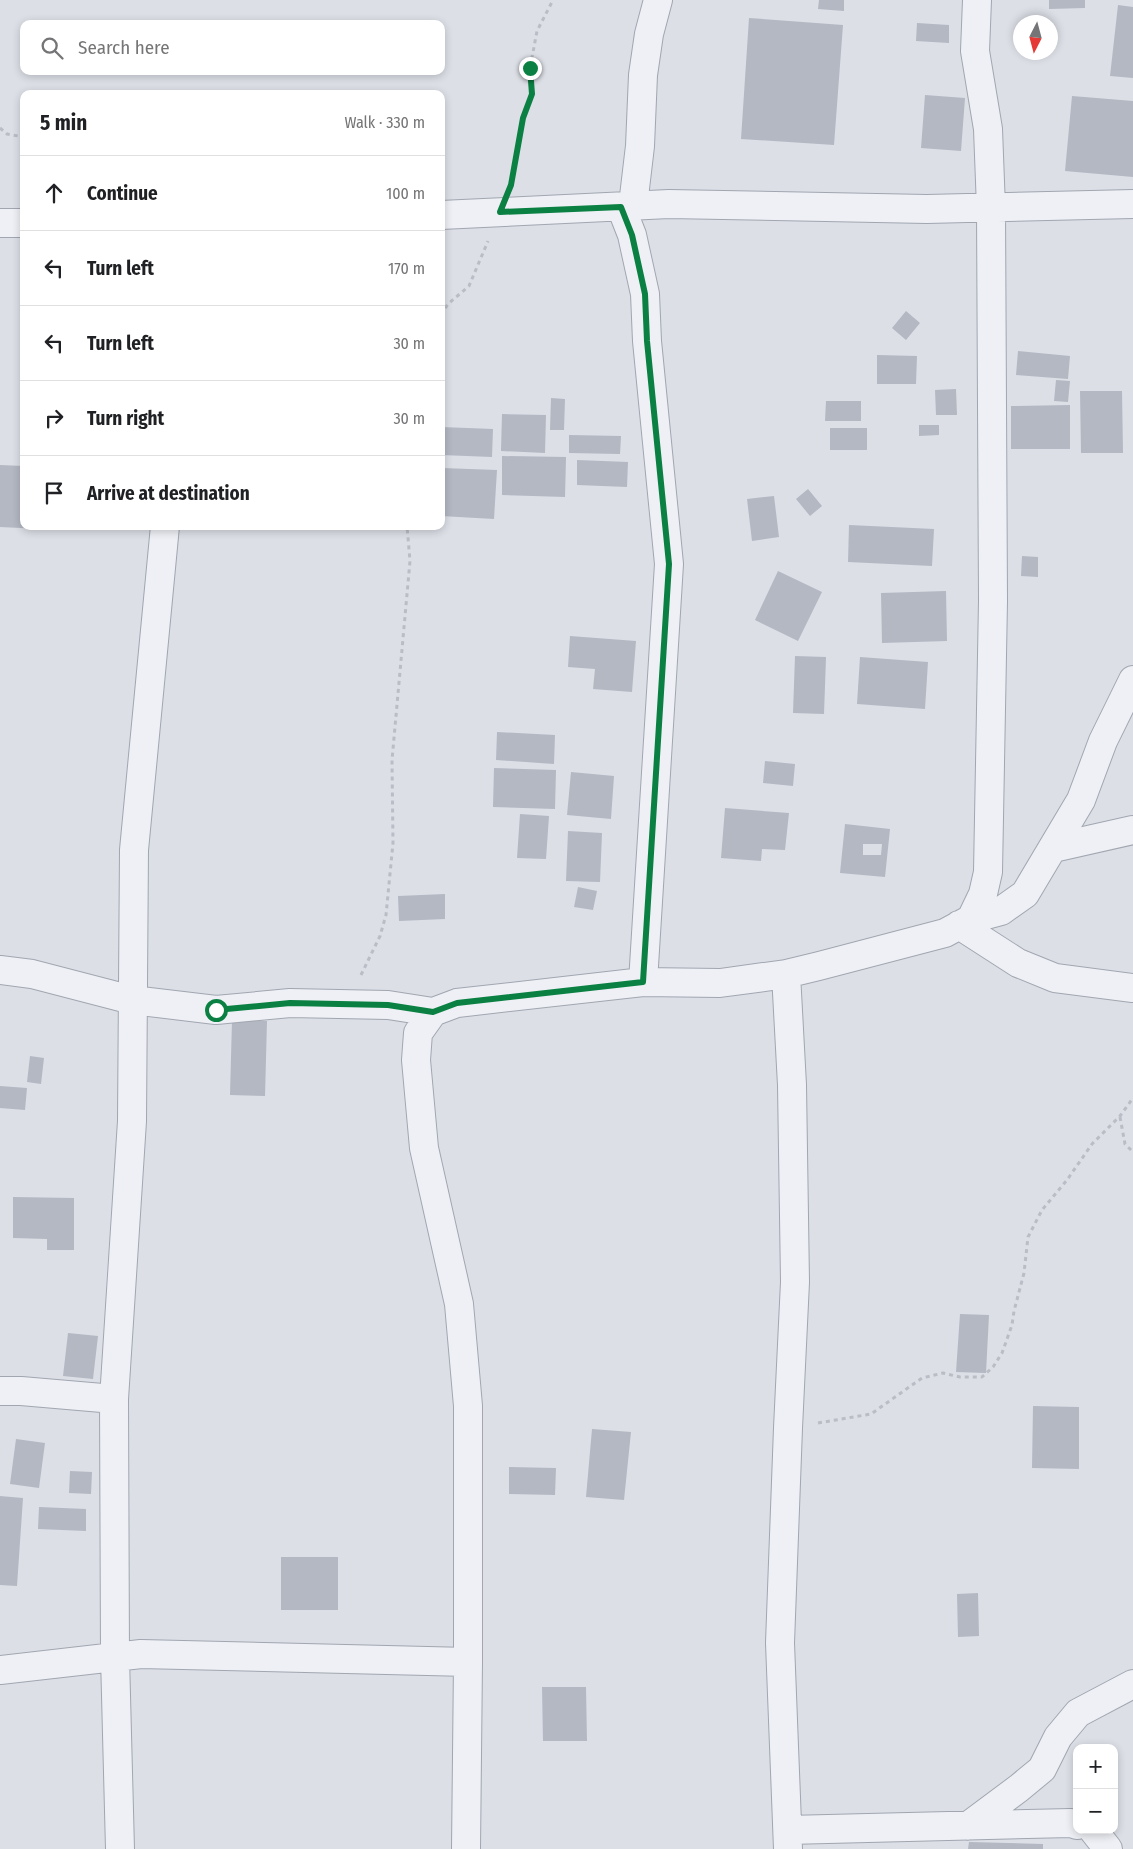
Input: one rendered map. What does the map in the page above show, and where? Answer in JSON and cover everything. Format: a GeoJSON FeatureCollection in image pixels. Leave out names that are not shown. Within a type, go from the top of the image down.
{"type":"FeatureCollection","features":[{"type":"Feature","properties":{"kind":"street"},"geometry":{"type":"LineString","coordinates":[[643,982],[669,564],[647,341],[645,294],[627,206],[640,146],[643,75],[648,34],[658,0]]}},
{"type":"Feature","properties":{"kind":"street"},"geometry":{"type":"LineString","coordinates":[[965,922],[983,894],[988,872],[992,601],[991,208],[988,128],[975,51],[977,0]]}},
{"type":"Feature","properties":{"kind":"street"},"geometry":{"type":"LineString","coordinates":[[445,215],[669,204],[927,209],[1133,204]]}},
{"type":"Feature","properties":{"kind":"street"},"geometry":{"type":"LineString","coordinates":[[0,223],[20,223]]}},
{"type":"Feature","properties":{"kind":"street"},"geometry":{"type":"LineString","coordinates":[[120,1849],[115,1657],[114,1399],[132,1121],[134,850],[164,530]]}},
{"type":"Feature","properties":{"kind":"street"},"geometry":{"type":"LineString","coordinates":[[0,970],[32,974],[132,1000],[216,1010],[290,1003],[348,1006],[388,1005],[433,1012],[457,1003],[643,982],[720,983],[786,974],[945,932],[965,922],[1001,910],[1025,894],[1081,800],[1103,741],[1133,680]]}},
{"type":"Feature","properties":{"kind":"street"},"geometry":{"type":"LineString","coordinates":[[1053,848],[1133,830]]}},
{"type":"Feature","properties":{"kind":"street"},"geometry":{"type":"LineString","coordinates":[[965,922],[1018,963],[1055,978],[1133,988]]}},
{"type":"Feature","properties":{"kind":"street"},"geometry":{"type":"LineString","coordinates":[[786,974],[792,1085],[795,1282],[780,1643],[788,1840],[968,1826],[1073,1824]]}},
{"type":"Feature","properties":{"kind":"street"},"geometry":{"type":"LineString","coordinates":[[433,1012],[418,1033],[416,1060],[424,1148],[459,1304],[468,1406],[466,1849]]}},
{"type":"Feature","properties":{"kind":"street"},"geometry":{"type":"LineString","coordinates":[[0,1391],[114,1399]]}},
{"type":"Feature","properties":{"kind":"street"},"geometry":{"type":"LineString","coordinates":[[0,1670],[141,1654],[468,1662]]}},
{"type":"Feature","properties":{"kind":"street"},"geometry":{"type":"LineString","coordinates":[[968,1826],[1042,1769],[1058,1736],[1078,1713],[1133,1684]]}},
{"type":"Feature","properties":{"kind":"street"},"geometry":{"type":"LineString","coordinates":[[1096,1834],[1108,1849]]}},
{"type":"Feature","properties":{"kind":"path"},"geometry":{"type":"LineString","coordinates":[[445,309],[468,286],[511,185],[523,118],[532,94],[530,68],[537,31],[553,0]]}},
{"type":"Feature","properties":{"kind":"path"},"geometry":{"type":"LineString","coordinates":[[0,128],[7,134],[20,136]]}},
{"type":"Feature","properties":{"kind":"path"},"geometry":{"type":"LineString","coordinates":[[348,1006],[380,936],[386,915],[393,843],[392,760],[410,561],[408,530]]}},
{"type":"Feature","properties":{"kind":"path"},"geometry":{"type":"LineString","coordinates":[[788,1428],[871,1414],[922,1378],[943,1373],[960,1377],[982,1377],[993,1367],[1002,1353],[1012,1325],[1024,1272],[1028,1236],[1042,1210],[1067,1180],[1092,1144],[1120,1116],[1133,1098]]}},
{"type":"Feature","properties":{"kind":"path"},"geometry":{"type":"LineString","coordinates":[[1120,1116],[1125,1144],[1133,1152]]}},
{"type":"Feature","properties":{"kind":"building"},"geometry":{"type":"Polygon","coordinates":[[[819,0],[844,0],[844,11],[818,9],[819,0]]]}},
{"type":"Feature","properties":{"kind":"building"},"geometry":{"type":"Polygon","coordinates":[[[1049,0],[1085,0],[1085,8],[1049,9],[1049,0]]]}},
{"type":"Feature","properties":{"kind":"building"},"geometry":{"type":"Polygon","coordinates":[[[1118,5],[1133,7],[1133,78],[1110,76],[1118,5]]]}},
{"type":"Feature","properties":{"kind":"building"},"geometry":{"type":"Polygon","coordinates":[[[749,18],[843,25],[834,145],[741,139],[749,18]]]}},
{"type":"Feature","properties":{"kind":"building"},"geometry":{"type":"Polygon","coordinates":[[[917,23],[949,25],[949,43],[916,41],[917,23]]]}},
{"type":"Feature","properties":{"kind":"building"},"geometry":{"type":"Polygon","coordinates":[[[925,95],[965,98],[961,151],[921,148],[925,95]]]}},
{"type":"Feature","properties":{"kind":"building"},"geometry":{"type":"Polygon","coordinates":[[[1072,96],[1133,101],[1133,177],[1065,171],[1072,96]]]}},
{"type":"Feature","properties":{"kind":"building"},"geometry":{"type":"Polygon","coordinates":[[[906,311],[920,323],[906,340],[892,328],[906,311]]]}},
{"type":"Feature","properties":{"kind":"building"},"geometry":{"type":"Polygon","coordinates":[[[1018,351],[1070,356],[1068,379],[1016,375],[1018,351]]]}},
{"type":"Feature","properties":{"kind":"building"},"geometry":{"type":"Polygon","coordinates":[[[877,355],[917,356],[916,384],[877,384],[877,355]]]}},
{"type":"Feature","properties":{"kind":"building"},"geometry":{"type":"Polygon","coordinates":[[[1056,380],[1070,381],[1068,402],[1054,401],[1056,380]]]}},
{"type":"Feature","properties":{"kind":"building"},"geometry":{"type":"Polygon","coordinates":[[[956,389],[957,415],[936,415],[935,390],[956,389]]]}},
{"type":"Feature","properties":{"kind":"building"},"geometry":{"type":"Polygon","coordinates":[[[1080,391],[1122,391],[1123,453],[1081,453],[1080,391]]]}},
{"type":"Feature","properties":{"kind":"building"},"geometry":{"type":"Polygon","coordinates":[[[551,398],[565,399],[564,430],[550,430],[551,398]]]}},
{"type":"Feature","properties":{"kind":"building"},"geometry":{"type":"Polygon","coordinates":[[[826,401],[861,401],[861,421],[825,421],[826,401]]]}},
{"type":"Feature","properties":{"kind":"building"},"geometry":{"type":"Polygon","coordinates":[[[1070,405],[1070,449],[1011,449],[1011,406],[1070,405]]]}},
{"type":"Feature","properties":{"kind":"building"},"geometry":{"type":"Polygon","coordinates":[[[502,414],[546,415],[545,453],[501,451],[502,414]]]}},
{"type":"Feature","properties":{"kind":"building"},"geometry":{"type":"Polygon","coordinates":[[[919,425],[939,425],[939,435],[919,436],[919,425]]]}},
{"type":"Feature","properties":{"kind":"building"},"geometry":{"type":"Polygon","coordinates":[[[445,427],[493,429],[492,457],[445,455],[445,427]]]}},
{"type":"Feature","properties":{"kind":"building"},"geometry":{"type":"Polygon","coordinates":[[[830,428],[867,428],[867,450],[830,450],[830,428]]]}},
{"type":"Feature","properties":{"kind":"building"},"geometry":{"type":"Polygon","coordinates":[[[569,435],[621,436],[620,454],[569,453],[569,435]]]}},
{"type":"Feature","properties":{"kind":"building"},"geometry":{"type":"Polygon","coordinates":[[[502,456],[566,457],[565,497],[502,495],[502,456]]]}},
{"type":"Feature","properties":{"kind":"building"},"geometry":{"type":"Polygon","coordinates":[[[577,460],[628,462],[627,487],[577,485],[577,460]]]}},
{"type":"Feature","properties":{"kind":"building"},"geometry":{"type":"Polygon","coordinates":[[[0,465],[20,466],[20,528],[0,527],[0,465]]]}},
{"type":"Feature","properties":{"kind":"building"},"geometry":{"type":"Polygon","coordinates":[[[445,468],[497,470],[494,519],[445,516],[445,468]]]}},
{"type":"Feature","properties":{"kind":"building"},"geometry":{"type":"Polygon","coordinates":[[[808,489],[822,506],[810,516],[796,499],[808,489]]]}},
{"type":"Feature","properties":{"kind":"building"},"geometry":{"type":"Polygon","coordinates":[[[774,496],[779,537],[752,541],[747,499],[774,496]]]}},
{"type":"Feature","properties":{"kind":"building"},"geometry":{"type":"Polygon","coordinates":[[[849,525],[934,529],[932,566],[848,562],[849,525]]]}},
{"type":"Feature","properties":{"kind":"building"},"geometry":{"type":"Polygon","coordinates":[[[1022,556],[1038,557],[1038,577],[1021,576],[1022,556]]]}},
{"type":"Feature","properties":{"kind":"building"},"geometry":{"type":"Polygon","coordinates":[[[778,571],[822,592],[798,641],[755,620],[778,571]]]}},
{"type":"Feature","properties":{"kind":"building"},"geometry":{"type":"Polygon","coordinates":[[[946,591],[947,641],[882,643],[881,593],[946,591]]]}},
{"type":"Feature","properties":{"kind":"building"},"geometry":{"type":"Polygon","coordinates":[[[570,636],[636,641],[632,692],[593,689],[595,669],[568,667],[570,636]]]}},
{"type":"Feature","properties":{"kind":"building"},"geometry":{"type":"Polygon","coordinates":[[[795,656],[826,657],[824,714],[793,713],[795,656]]]}},
{"type":"Feature","properties":{"kind":"building"},"geometry":{"type":"Polygon","coordinates":[[[860,657],[928,662],[925,709],[857,704],[860,657]]]}},
{"type":"Feature","properties":{"kind":"building"},"geometry":{"type":"Polygon","coordinates":[[[497,732],[555,735],[554,764],[496,760],[497,732]]]}},
{"type":"Feature","properties":{"kind":"building"},"geometry":{"type":"Polygon","coordinates":[[[765,761],[795,764],[793,786],[763,783],[765,761]]]}},
{"type":"Feature","properties":{"kind":"building"},"geometry":{"type":"Polygon","coordinates":[[[494,768],[556,770],[555,809],[493,807],[494,768]]]}},
{"type":"Feature","properties":{"kind":"building"},"geometry":{"type":"Polygon","coordinates":[[[571,772],[614,776],[611,819],[567,815],[571,772]]]}},
{"type":"Feature","properties":{"kind":"building"},"geometry":{"type":"Polygon","coordinates":[[[725,808],[789,813],[785,850],[762,849],[761,861],[721,858],[725,808]]]}},
{"type":"Feature","properties":{"kind":"building"},"geometry":{"type":"Polygon","coordinates":[[[520,814],[549,816],[546,859],[517,858],[520,814]]]}},
{"type":"Feature","properties":{"kind":"building"},"geometry":{"type":"Polygon","coordinates":[[[845,824],[890,829],[885,877],[840,873],[845,824]],[[863,844],[863,855],[881,855],[882,844],[863,844]]]}},
{"type":"Feature","properties":{"kind":"building"},"geometry":{"type":"Polygon","coordinates":[[[568,831],[602,833],[600,882],[566,881],[568,831]]]}},
{"type":"Feature","properties":{"kind":"building"},"geometry":{"type":"Polygon","coordinates":[[[578,887],[597,891],[593,910],[574,907],[578,887]]]}},
{"type":"Feature","properties":{"kind":"building"},"geometry":{"type":"Polygon","coordinates":[[[445,894],[445,919],[399,921],[398,896],[445,894]]]}},
{"type":"Feature","properties":{"kind":"building"},"geometry":{"type":"Polygon","coordinates":[[[232,1020],[267,1021],[265,1096],[230,1095],[232,1020]]]}},
{"type":"Feature","properties":{"kind":"building"},"geometry":{"type":"Polygon","coordinates":[[[30,1056],[44,1058],[41,1084],[27,1082],[30,1056]]]}},
{"type":"Feature","properties":{"kind":"building"},"geometry":{"type":"Polygon","coordinates":[[[0,1086],[27,1088],[25,1110],[0,1108],[0,1086]]]}},
{"type":"Feature","properties":{"kind":"building"},"geometry":{"type":"Polygon","coordinates":[[[13,1197],[74,1198],[74,1250],[47,1250],[47,1239],[13,1238],[13,1197]]]}},
{"type":"Feature","properties":{"kind":"building"},"geometry":{"type":"Polygon","coordinates":[[[960,1314],[989,1315],[986,1373],[956,1372],[960,1314]]]}},
{"type":"Feature","properties":{"kind":"building"},"geometry":{"type":"Polygon","coordinates":[[[68,1333],[98,1336],[93,1379],[63,1376],[68,1333]]]}},
{"type":"Feature","properties":{"kind":"building"},"geometry":{"type":"Polygon","coordinates":[[[1033,1406],[1079,1407],[1079,1469],[1032,1468],[1033,1406]]]}},
{"type":"Feature","properties":{"kind":"building"},"geometry":{"type":"Polygon","coordinates":[[[592,1429],[631,1432],[624,1500],[586,1497],[592,1429]]]}},
{"type":"Feature","properties":{"kind":"building"},"geometry":{"type":"Polygon","coordinates":[[[16,1439],[45,1443],[39,1488],[10,1484],[16,1439]]]}},
{"type":"Feature","properties":{"kind":"building"},"geometry":{"type":"Polygon","coordinates":[[[509,1467],[556,1468],[555,1495],[509,1494],[509,1467]]]}},
{"type":"Feature","properties":{"kind":"building"},"geometry":{"type":"Polygon","coordinates":[[[70,1471],[92,1472],[91,1494],[69,1493],[70,1471]]]}},
{"type":"Feature","properties":{"kind":"building"},"geometry":{"type":"Polygon","coordinates":[[[0,1496],[23,1498],[17,1586],[0,1585],[0,1496]]]}},
{"type":"Feature","properties":{"kind":"building"},"geometry":{"type":"Polygon","coordinates":[[[39,1507],[86,1509],[86,1531],[38,1529],[39,1507]]]}},
{"type":"Feature","properties":{"kind":"building"},"geometry":{"type":"Polygon","coordinates":[[[281,1557],[338,1557],[338,1610],[281,1610],[281,1557]]]}},
{"type":"Feature","properties":{"kind":"building"},"geometry":{"type":"Polygon","coordinates":[[[978,1593],[979,1636],[958,1637],[957,1594],[978,1593]]]}},
{"type":"Feature","properties":{"kind":"building"},"geometry":{"type":"Polygon","coordinates":[[[542,1687],[586,1687],[587,1741],[543,1741],[542,1687]]]}},
{"type":"Feature","properties":{"kind":"building"},"geometry":{"type":"Polygon","coordinates":[[[969,1842],[1043,1844],[1043,1849],[968,1849],[969,1842]]]}},
{"type":"Feature","properties":{"kind":"route"},"geometry":{"type":"LineString","coordinates":[[216,1010],[290,1003],[348,1006],[388,1005],[433,1012],[457,1003],[643,982],[669,564],[647,341],[645,294],[632,235],[621,207],[500,212],[511,185],[523,118],[532,94],[530,68]]}}]}
